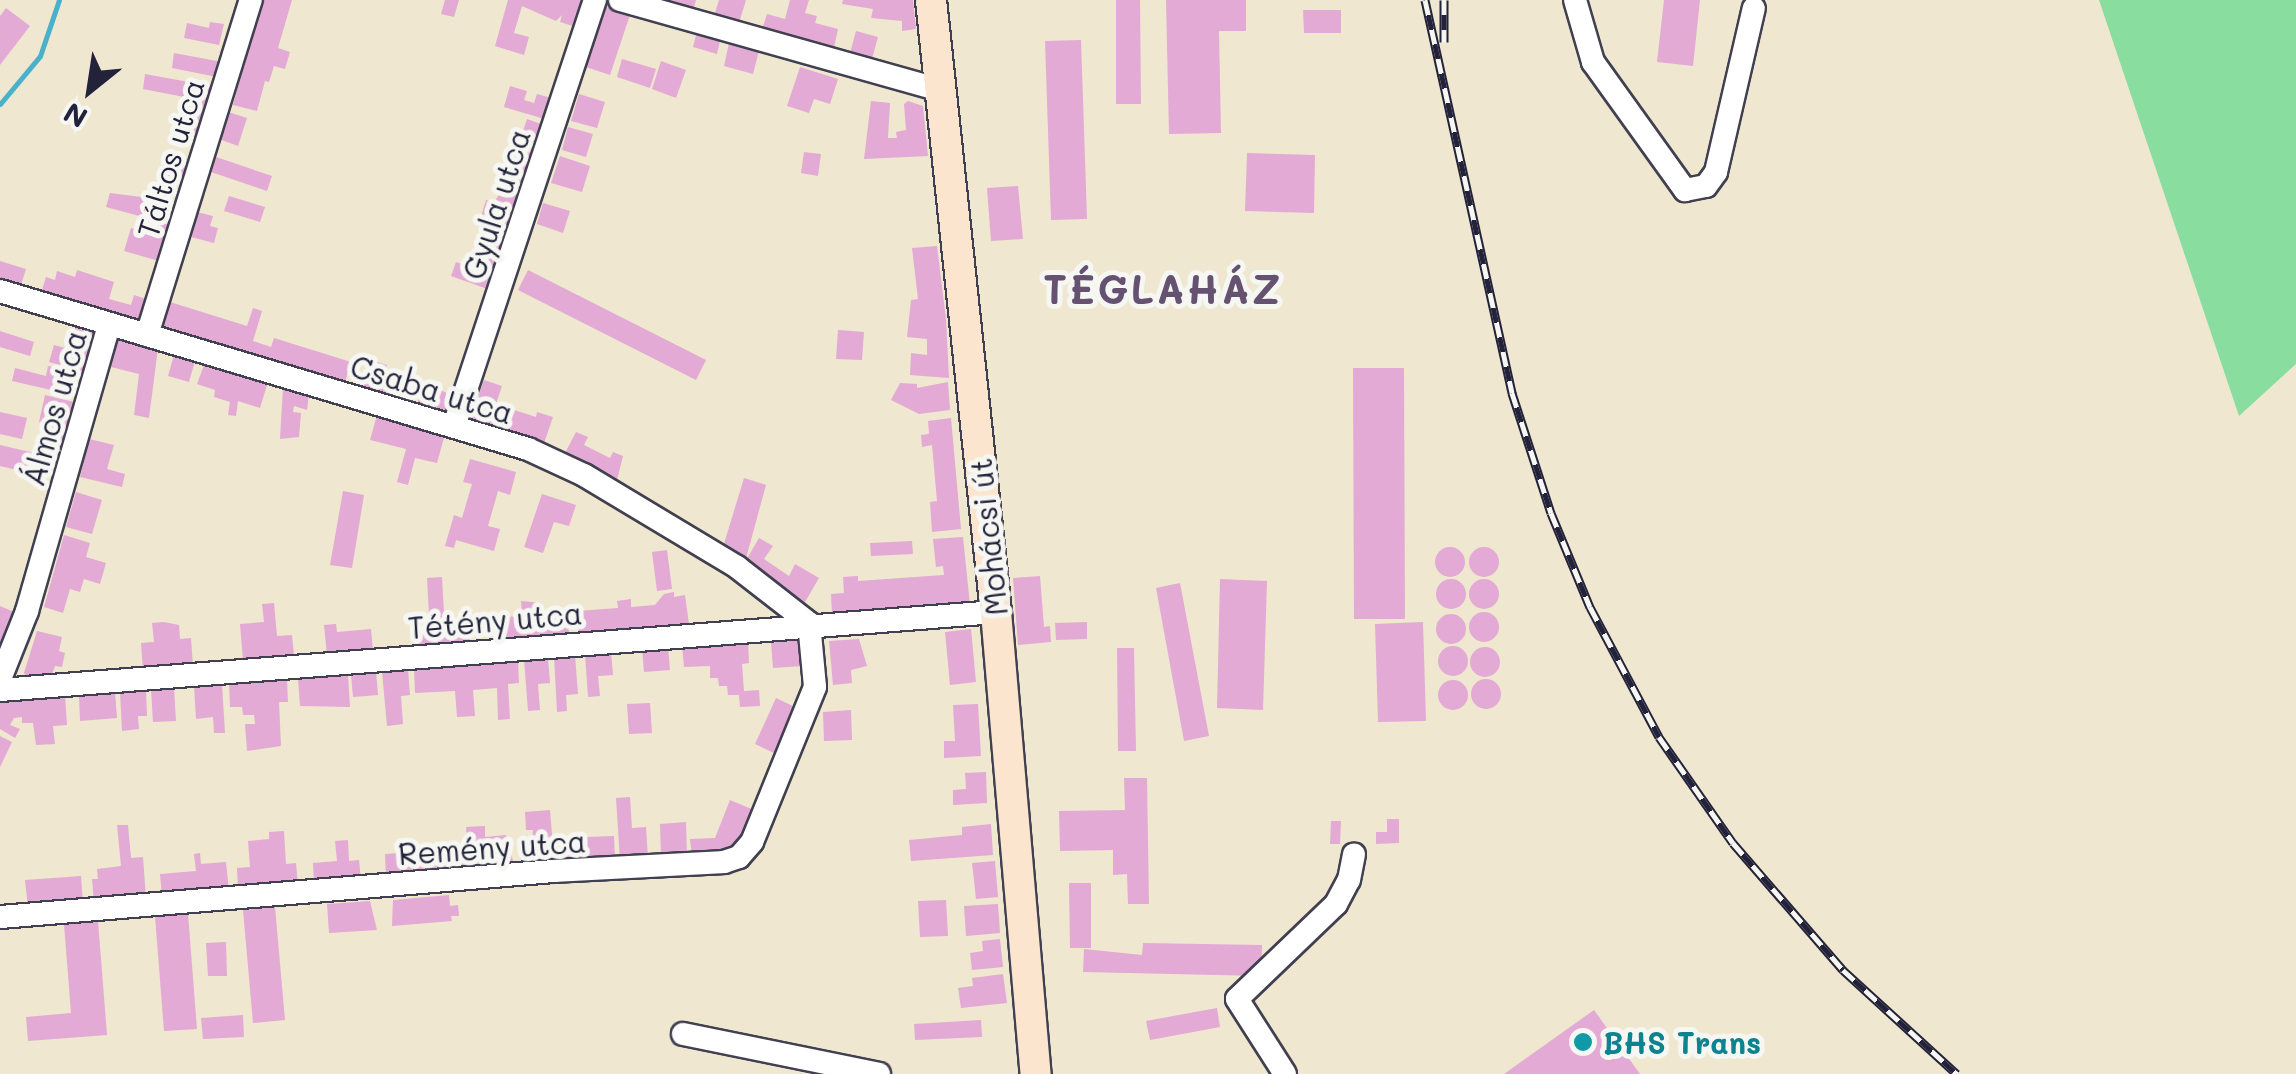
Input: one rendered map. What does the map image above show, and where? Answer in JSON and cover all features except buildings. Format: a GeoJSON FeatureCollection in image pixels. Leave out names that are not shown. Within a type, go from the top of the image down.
{"type":"FeatureCollection","features":[{"type":"Feature","properties":{"kind":"main road","name":"Mohácsi út"},"geometry":{"type":"LineString","coordinates":[[932,0],[996,612],[1036,1074]]}},
{"type":"Feature","properties":{"kind":"street","name":"Táltos utca"},"geometry":{"type":"LineString","coordinates":[[147,334],[251,0]]}},
{"type":"Feature","properties":{"kind":"street","name":"Gyula utca"},"geometry":{"type":"LineString","coordinates":[[454,426],[594,0]]}},
{"type":"Feature","properties":{"kind":"street"},"geometry":{"type":"LineString","coordinates":[[620,0],[943,92]]}},
{"type":"Feature","properties":{"kind":"street"},"geometry":{"type":"LineString","coordinates":[[1575,0],[1594,62],[1685,190],[1706,186],[1716,172],[1754,8]]}},
{"type":"Feature","properties":{"kind":"street","name":"Csaba utca"},"geometry":{"type":"LineString","coordinates":[[0,291],[528,449],[584,475],[737,567],[809,623]]}},
{"type":"Feature","properties":{"kind":"street","name":"Álmos utca"},"geometry":{"type":"LineString","coordinates":[[0,679],[27,611],[109,325]]}},
{"type":"Feature","properties":{"kind":"street","name":"Tétény utca"},"geometry":{"type":"LineString","coordinates":[[0,690],[809,623],[996,612]]}},
{"type":"Feature","properties":{"kind":"street","name":"Remény utca"},"geometry":{"type":"LineString","coordinates":[[0,917],[554,871],[724,862],[739,857],[752,842],[815,687],[809,623]]}},
{"type":"Feature","properties":{"kind":"street"},"geometry":{"type":"LineString","coordinates":[[1284,1074],[1237,1000],[1336,904],[1349,880],[1354,854]]}},
{"type":"Feature","properties":{"kind":"street"},"geometry":{"type":"LineString","coordinates":[[683,1034],[878,1074]]}},
{"type":"Feature","properties":{"kind":"green space"},"geometry":{"type":"Polygon","coordinates":[[[2099,0],[2296,0],[2296,364],[2239,416],[2099,0]]]}},
{"type":"Feature","properties":{"kind":"waterway"},"geometry":{"type":"LineString","coordinates":[[0,104],[40,56],[59,0]]}},
{"type":"Feature","properties":{"kind":"railway"},"geometry":{"type":"LineString","coordinates":[[1425,0],[1512,393],[1551,513],[1590,607],[1659,737],[1733,843],[1843,970],[1957,1074]]}},
{"type":"Feature","properties":{"kind":"railway"},"geometry":{"type":"LineString","coordinates":[[1444,0],[1444,42]]}},
{"type":"Feature","properties":{"kind":"place","name":"BHS Trans"},"geometry":{"type":"Point","coordinates":[1583,1042]}},
{"type":"Feature","properties":{"kind":"district","name":"TÉGLAHÁZ"},"geometry":{"type":"Point","coordinates":[1163,288]}}]}
